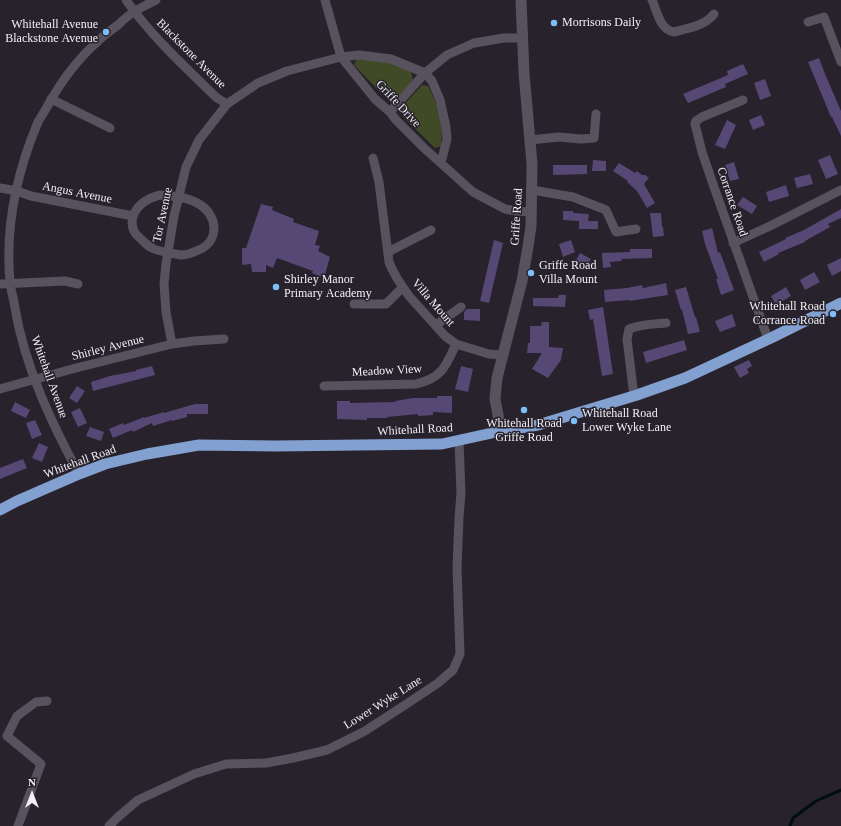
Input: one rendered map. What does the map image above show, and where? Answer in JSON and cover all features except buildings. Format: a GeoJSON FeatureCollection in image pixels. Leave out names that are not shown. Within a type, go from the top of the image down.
{"type":"FeatureCollection","features":[{"type":"Feature","properties":{"kind":"highway","name":"Whitehall Road"},"geometry":{"type":"LineString","coordinates":[[0,510],[17,501],[104,464],[147,454],[199,445],[276,446],[442,444],[501,431],[538,425],[634,396],[685,378],[768,339],[841,302]]}},
{"type":"Feature","properties":{"kind":"street","name":"Blackstone Avenue"},"geometry":{"type":"LineString","coordinates":[[126,0],[134,12],[160,42],[217,98],[226,104]]}},
{"type":"Feature","properties":{"kind":"street","name":"Whitehall Avenue"},"geometry":{"type":"LineString","coordinates":[[79,474],[60,439],[35,380],[18,327],[10,283],[10,238],[13,209],[21,172],[39,121],[51,99],[70,72],[97,42],[134,12],[156,0]]}},
{"type":"Feature","properties":{"kind":"street"},"geometry":{"type":"LineString","coordinates":[[325,0],[341,56]]}},
{"type":"Feature","properties":{"kind":"street","name":"Griffe Road"},"geometry":{"type":"LineString","coordinates":[[501,431],[495,399],[497,378],[522,281],[530,237],[532,164],[524,73],[520,0]]}},
{"type":"Feature","properties":{"kind":"street"},"geometry":{"type":"LineString","coordinates":[[652,0],[663,25],[668,30],[674,32],[703,23],[714,14]]}},
{"type":"Feature","properties":{"kind":"street"},"geometry":{"type":"LineString","coordinates":[[808,22],[824,17],[841,62]]}},
{"type":"Feature","properties":{"kind":"street"},"geometry":{"type":"LineString","coordinates":[[390,112],[425,73],[447,55],[474,43],[504,38],[523,38]]}},
{"type":"Feature","properties":{"kind":"street"},"geometry":{"type":"LineString","coordinates":[[226,104],[258,83],[286,71],[341,56],[359,54],[391,60],[425,73],[432,81],[440,100],[448,139],[441,163]]}},
{"type":"Feature","properties":{"kind":"street","name":"Griffe Drive"},"geometry":{"type":"LineString","coordinates":[[341,56],[375,99],[390,112],[424,148],[473,192],[505,209],[531,212]]}},
{"type":"Feature","properties":{"kind":"street"},"geometry":{"type":"LineString","coordinates":[[51,99],[110,128]]}},
{"type":"Feature","properties":{"kind":"street","name":"Corrance Road"},"geometry":{"type":"LineString","coordinates":[[743,100],[702,117],[696,121],[695,124],[702,152],[768,339]]}},
{"type":"Feature","properties":{"kind":"street","name":"Tor Avenue"},"geometry":{"type":"LineString","coordinates":[[172,344],[166,312],[164,284],[174,216],[186,167],[199,140],[226,104]]}},
{"type":"Feature","properties":{"kind":"street"},"geometry":{"type":"LineString","coordinates":[[530,140],[559,137],[581,139],[594,138],[596,114]]}},
{"type":"Feature","properties":{"kind":"street","name":"Villa Mount"},"geometry":{"type":"LineString","coordinates":[[373,158],[379,182],[389,262],[403,287],[409,296],[445,336],[456,344],[489,354],[503,355]]}},
{"type":"Feature","properties":{"kind":"street","name":"Angus Avenue"},"geometry":{"type":"LineString","coordinates":[[0,188],[30,196],[133,216]]}},
{"type":"Feature","properties":{"kind":"street"},"geometry":{"type":"LineString","coordinates":[[532,190],[572,197],[606,210],[616,232],[636,229]]}},
{"type":"Feature","properties":{"kind":"street"},"geometry":{"type":"LineString","coordinates":[[733,243],[841,190]]}},
{"type":"Feature","properties":{"kind":"street"},"geometry":{"type":"LineString","coordinates":[[160,195],[188,199],[200,205],[209,213],[214,224],[212,240],[198,251],[183,255],[152,249],[134,232],[132,221],[133,216],[135,211],[148,199],[160,195]]}},
{"type":"Feature","properties":{"kind":"street"},"geometry":{"type":"LineString","coordinates":[[388,252],[431,230]]}},
{"type":"Feature","properties":{"kind":"street"},"geometry":{"type":"LineString","coordinates":[[0,284],[65,281],[78,284]]}},
{"type":"Feature","properties":{"kind":"street"},"geometry":{"type":"LineString","coordinates":[[354,304],[386,304],[403,287]]}},
{"type":"Feature","properties":{"kind":"street"},"geometry":{"type":"LineString","coordinates":[[436,325],[461,307]]}},
{"type":"Feature","properties":{"kind":"street"},"geometry":{"type":"LineString","coordinates":[[634,396],[627,339],[629,329],[637,325],[666,323]]}},
{"type":"Feature","properties":{"kind":"street","name":"Shirley Avenue"},"geometry":{"type":"LineString","coordinates":[[0,390],[76,368],[172,344],[224,339]]}},
{"type":"Feature","properties":{"kind":"street","name":"Meadow View"},"geometry":{"type":"LineString","coordinates":[[324,386],[416,384],[425,382],[436,377],[448,361],[456,344]]}},
{"type":"Feature","properties":{"kind":"street","name":"Lower Wyke Lane"},"geometry":{"type":"LineString","coordinates":[[109,826],[138,800],[194,774],[226,764],[266,763],[327,750],[365,730],[408,703],[438,683],[453,670],[460,654],[457,568],[461,493],[459,441]]}},
{"type":"Feature","properties":{"kind":"street"},"geometry":{"type":"LineString","coordinates":[[18,826],[41,764],[7,736],[17,716],[36,702],[47,701]]}},
{"type":"Feature","properties":{"kind":"green space"},"geometry":{"type":"Polygon","coordinates":[[[357,58],[391,62],[411,72],[413,80],[396,99],[387,99],[354,65],[357,58]]]}},
{"type":"Feature","properties":{"kind":"green space"},"geometry":{"type":"Polygon","coordinates":[[[422,85],[428,86],[439,109],[442,131],[441,146],[435,148],[403,117],[400,109],[422,85]]]}},
{"type":"Feature","properties":{"kind":"waterway"},"geometry":{"type":"LineString","coordinates":[[790,826],[793,818],[816,801],[841,790]]}},
{"type":"Feature","properties":{"kind":"place","name":"Morrisons Daily"},"geometry":{"type":"Point","coordinates":[554,23]}},
{"type":"Feature","properties":{"kind":"place","name":"Whitehall Avenue Blackstone Avenue"},"geometry":{"type":"Point","coordinates":[106,32]}},
{"type":"Feature","properties":{"kind":"place","name":"Griffe Road Villa Mount"},"geometry":{"type":"Point","coordinates":[531,273]}},
{"type":"Feature","properties":{"kind":"place","name":"Shirley Manor Primary Academy"},"geometry":{"type":"Point","coordinates":[276,287]}},
{"type":"Feature","properties":{"kind":"place","name":"Whitehall Road Corrance Road"},"geometry":{"type":"Point","coordinates":[833,314]}},
{"type":"Feature","properties":{"kind":"place","name":"Whitehall Road Griffe Road"},"geometry":{"type":"Point","coordinates":[524,410]}},
{"type":"Feature","properties":{"kind":"place","name":"Whitehall Road Lower Wyke Lane"},"geometry":{"type":"Point","coordinates":[574,421]}}]}
